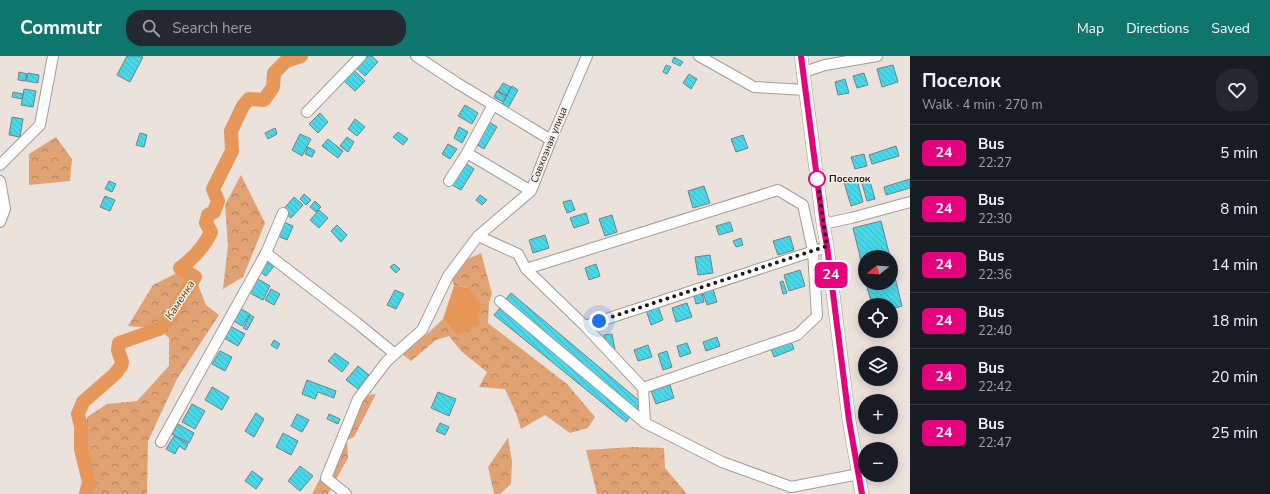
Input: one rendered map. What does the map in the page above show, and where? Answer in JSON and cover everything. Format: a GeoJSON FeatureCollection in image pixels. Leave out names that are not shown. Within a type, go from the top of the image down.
{"type":"FeatureCollection","features":[{"type":"Feature","properties":{"kind":"main road"},"geometry":{"type":"LineString","coordinates":[[801,56],[849,420],[858,469]]}},
{"type":"Feature","properties":{"kind":"main road"},"geometry":{"type":"LineString","coordinates":[[860,482],[862,494]]}},
{"type":"Feature","properties":{"kind":"street"},"geometry":{"type":"LineString","coordinates":[[0,165],[40,124],[53,56]]}},
{"type":"Feature","properties":{"kind":"street"},"geometry":{"type":"LineString","coordinates":[[307,112],[361,56]]}},
{"type":"Feature","properties":{"kind":"street"},"geometry":{"type":"LineString","coordinates":[[416,56],[551,140]]}},
{"type":"Feature","properties":{"kind":"street","name":"Совхозная улица"},"geometry":{"type":"LineString","coordinates":[[346,494],[326,478],[358,399],[387,361],[422,330],[448,276],[478,236],[531,191],[586,56]]}},
{"type":"Feature","properties":{"kind":"street"},"geometry":{"type":"LineString","coordinates":[[698,56],[754,87],[806,90]]}},
{"type":"Feature","properties":{"kind":"street"},"geometry":{"type":"LineString","coordinates":[[804,72],[824,60],[877,56]]}},
{"type":"Feature","properties":{"kind":"street"},"geometry":{"type":"LineString","coordinates":[[449,181],[467,153],[493,105]]}},
{"type":"Feature","properties":{"kind":"street"},"geometry":{"type":"LineString","coordinates":[[467,153],[531,191]]}},
{"type":"Feature","properties":{"kind":"street"},"geometry":{"type":"LineString","coordinates":[[0,182],[5,209],[0,222]]}},
{"type":"Feature","properties":{"kind":"street"},"geometry":{"type":"LineString","coordinates":[[526,269],[778,190],[803,205],[814,251],[817,316],[797,335],[643,388]]}},
{"type":"Feature","properties":{"kind":"street"},"geometry":{"type":"LineString","coordinates":[[823,224],[910,202]]}},
{"type":"Feature","properties":{"kind":"street"},"geometry":{"type":"LineString","coordinates":[[161,442],[266,253],[283,213]]}},
{"type":"Feature","properties":{"kind":"street"},"geometry":{"type":"LineString","coordinates":[[478,236],[518,254],[526,269],[585,326],[643,388],[645,423]]}},
{"type":"Feature","properties":{"kind":"street"},"geometry":{"type":"LineString","coordinates":[[585,326],[827,246]]}},
{"type":"Feature","properties":{"kind":"street"},"geometry":{"type":"LineString","coordinates":[[266,253],[395,354]]}},
{"type":"Feature","properties":{"kind":"street"},"geometry":{"type":"LineString","coordinates":[[500,301],[645,423],[722,462],[791,487],[858,474]]}},
{"type":"Feature","properties":{"kind":"green space"},"geometry":{"type":"Polygon","coordinates":[[[56,137],[72,159],[70,181],[29,185],[29,154],[56,137]]]}},
{"type":"Feature","properties":{"kind":"green space"},"geometry":{"type":"Polygon","coordinates":[[[241,175],[265,223],[243,277],[223,289],[228,246],[225,205],[241,175]]]}},
{"type":"Feature","properties":{"kind":"green space"},"geometry":{"type":"Polygon","coordinates":[[[481,253],[492,294],[489,302],[488,323],[567,384],[595,417],[588,428],[570,433],[545,415],[521,429],[516,413],[505,389],[479,387],[487,372],[461,351],[449,336],[436,340],[411,361],[402,354],[443,319],[455,335],[469,288],[454,286],[452,280],[468,259],[481,253]]]}},
{"type":"Feature","properties":{"kind":"green space"},"geometry":{"type":"Polygon","coordinates":[[[181,271],[195,277],[206,305],[219,315],[177,379],[148,441],[147,494],[86,494],[89,482],[81,449],[87,417],[107,404],[137,401],[169,366],[169,338],[159,329],[128,326],[153,285],[181,271]]]}},
{"type":"Feature","properties":{"kind":"green space"},"geometry":{"type":"Polygon","coordinates":[[[376,394],[354,437],[347,440],[348,458],[328,494],[312,494],[364,396],[376,394]]]}},
{"type":"Feature","properties":{"kind":"green space"},"geometry":{"type":"Polygon","coordinates":[[[508,438],[512,461],[511,484],[500,494],[494,494],[488,467],[508,438]]]}},
{"type":"Feature","properties":{"kind":"green space"},"geometry":{"type":"Polygon","coordinates":[[[633,447],[664,448],[665,468],[687,494],[597,494],[586,450],[633,447]]]}},
{"type":"Feature","properties":{"kind":"shaded area"},"geometry":{"type":"Polygon","coordinates":[[[454,286],[469,288],[480,304],[478,325],[455,335],[443,319],[454,286]]]}},
{"type":"Feature","properties":{"kind":"building"},"geometry":{"type":"Polygon","coordinates":[[[127,56],[143,57],[130,82],[117,75],[127,56]]]}},
{"type":"Feature","properties":{"kind":"building"},"geometry":{"type":"Polygon","coordinates":[[[364,56],[372,56],[378,62],[365,76],[354,66],[364,56]]]}},
{"type":"Feature","properties":{"kind":"building"},"geometry":{"type":"Polygon","coordinates":[[[674,57],[683,62],[680,66],[672,62],[674,57]]]}},
{"type":"Feature","properties":{"kind":"building"},"geometry":{"type":"Polygon","coordinates":[[[666,65],[671,67],[667,74],[663,72],[666,65]]]}},
{"type":"Feature","properties":{"kind":"building"},"geometry":{"type":"Polygon","coordinates":[[[893,65],[898,82],[882,87],[877,69],[893,65]]]}},
{"type":"Feature","properties":{"kind":"building"},"geometry":{"type":"Polygon","coordinates":[[[354,70],[365,81],[355,91],[344,81],[354,70]]]}},
{"type":"Feature","properties":{"kind":"building"},"geometry":{"type":"Polygon","coordinates":[[[19,72],[27,74],[25,81],[18,80],[19,72]]]}},
{"type":"Feature","properties":{"kind":"building"},"geometry":{"type":"Polygon","coordinates":[[[28,73],[39,75],[38,83],[26,81],[28,73]]]}},
{"type":"Feature","properties":{"kind":"building"},"geometry":{"type":"Polygon","coordinates":[[[864,73],[868,85],[857,88],[853,76],[864,73]]]}},
{"type":"Feature","properties":{"kind":"building"},"geometry":{"type":"Polygon","coordinates":[[[689,74],[697,79],[691,89],[683,83],[689,74]]]}},
{"type":"Feature","properties":{"kind":"building"},"geometry":{"type":"Polygon","coordinates":[[[845,79],[849,93],[838,95],[835,82],[845,79]]]}},
{"type":"Feature","properties":{"kind":"building"},"geometry":{"type":"Polygon","coordinates":[[[503,83],[511,87],[507,96],[498,91],[503,83]]]}},
{"type":"Feature","properties":{"kind":"building"},"geometry":{"type":"Polygon","coordinates":[[[512,86],[518,90],[507,110],[501,106],[512,86]]]}},
{"type":"Feature","properties":{"kind":"building"},"geometry":{"type":"Polygon","coordinates":[[[24,89],[36,91],[33,107],[21,105],[24,89]]]}},
{"type":"Feature","properties":{"kind":"building"},"geometry":{"type":"Polygon","coordinates":[[[497,91],[506,96],[503,102],[494,97],[497,91]]]}},
{"type":"Feature","properties":{"kind":"building"},"geometry":{"type":"Polygon","coordinates":[[[13,92],[23,94],[22,99],[12,97],[13,92]]]}},
{"type":"Feature","properties":{"kind":"building"},"geometry":{"type":"Polygon","coordinates":[[[465,105],[478,113],[472,124],[458,116],[465,105]]]}},
{"type":"Feature","properties":{"kind":"building"},"geometry":{"type":"Polygon","coordinates":[[[320,113],[328,122],[318,133],[309,124],[320,113]]]}},
{"type":"Feature","properties":{"kind":"building"},"geometry":{"type":"Polygon","coordinates":[[[12,117],[23,119],[20,137],[9,135],[12,117]]]}},
{"type":"Feature","properties":{"kind":"building"},"geometry":{"type":"Polygon","coordinates":[[[355,119],[365,127],[357,136],[348,129],[355,119]]]}},
{"type":"Feature","properties":{"kind":"building"},"geometry":{"type":"Polygon","coordinates":[[[486,120],[497,127],[484,149],[473,142],[486,120]]]}},
{"type":"Feature","properties":{"kind":"building"},"geometry":{"type":"Polygon","coordinates":[[[459,127],[468,132],[462,143],[454,138],[459,127]]]}},
{"type":"Feature","properties":{"kind":"building"},"geometry":{"type":"Polygon","coordinates":[[[275,128],[277,134],[268,139],[265,133],[275,128]]]}},
{"type":"Feature","properties":{"kind":"building"},"geometry":{"type":"Polygon","coordinates":[[[398,132],[408,139],[403,145],[393,137],[398,132]]]}},
{"type":"Feature","properties":{"kind":"building"},"geometry":{"type":"Polygon","coordinates":[[[140,133],[147,135],[144,147],[136,145],[140,133]]]}},
{"type":"Feature","properties":{"kind":"building"},"geometry":{"type":"Polygon","coordinates":[[[300,134],[311,139],[302,156],[292,150],[300,134]]]}},
{"type":"Feature","properties":{"kind":"building"},"geometry":{"type":"Polygon","coordinates":[[[743,135],[748,148],[736,152],[731,139],[743,135]]]}},
{"type":"Feature","properties":{"kind":"building"},"geometry":{"type":"Polygon","coordinates":[[[347,137],[354,142],[348,152],[340,146],[347,137]]]}},
{"type":"Feature","properties":{"kind":"building"},"geometry":{"type":"Polygon","coordinates":[[[328,139],[343,151],[338,158],[322,146],[328,139]]]}},
{"type":"Feature","properties":{"kind":"building"},"geometry":{"type":"Polygon","coordinates":[[[448,144],[457,149],[450,159],[442,154],[448,144]]]}},
{"type":"Feature","properties":{"kind":"building"},"geometry":{"type":"Polygon","coordinates":[[[896,146],[899,156],[872,164],[869,155],[896,146]]]}},
{"type":"Feature","properties":{"kind":"building"},"geometry":{"type":"Polygon","coordinates":[[[308,147],[315,151],[312,157],[305,154],[308,147]]]}},
{"type":"Feature","properties":{"kind":"building"},"geometry":{"type":"Polygon","coordinates":[[[864,154],[867,166],[855,169],[851,157],[864,154]]]}},
{"type":"Feature","properties":{"kind":"building"},"geometry":{"type":"Polygon","coordinates":[[[461,160],[474,169],[461,190],[447,182],[461,160]]]}},
{"type":"Feature","properties":{"kind":"building"},"geometry":{"type":"Polygon","coordinates":[[[869,178],[875,199],[867,201],[861,180],[869,178]]]}},
{"type":"Feature","properties":{"kind":"building"},"geometry":{"type":"Polygon","coordinates":[[[857,179],[863,202],[851,206],[844,182],[857,179]]]}},
{"type":"Feature","properties":{"kind":"building"},"geometry":{"type":"Polygon","coordinates":[[[910,179],[910,188],[886,195],[884,187],[910,179]]]}},
{"type":"Feature","properties":{"kind":"building"},"geometry":{"type":"Polygon","coordinates":[[[109,181],[116,184],[112,192],[105,189],[109,181]]]}},
{"type":"Feature","properties":{"kind":"building"},"geometry":{"type":"Polygon","coordinates":[[[704,186],[710,203],[693,208],[688,191],[704,186]]]}},
{"type":"Feature","properties":{"kind":"building"},"geometry":{"type":"Polygon","coordinates":[[[304,194],[311,200],[306,205],[300,199],[304,194]]]}},
{"type":"Feature","properties":{"kind":"building"},"geometry":{"type":"Polygon","coordinates":[[[480,195],[487,200],[482,205],[476,200],[480,195]]]}},
{"type":"Feature","properties":{"kind":"building"},"geometry":{"type":"Polygon","coordinates":[[[105,196],[115,200],[110,211],[100,207],[105,196]]]}},
{"type":"Feature","properties":{"kind":"building"},"geometry":{"type":"Polygon","coordinates":[[[294,197],[303,205],[291,218],[282,211],[294,197]]]}},
{"type":"Feature","properties":{"kind":"building"},"geometry":{"type":"Polygon","coordinates":[[[571,200],[575,210],[567,213],[563,202],[571,200]]]}},
{"type":"Feature","properties":{"kind":"building"},"geometry":{"type":"Polygon","coordinates":[[[315,201],[321,207],[316,212],[310,207],[315,201]]]}},
{"type":"Feature","properties":{"kind":"building"},"geometry":{"type":"Polygon","coordinates":[[[319,210],[328,218],[319,228],[310,220],[319,210]]]}},
{"type":"Feature","properties":{"kind":"building"},"geometry":{"type":"Polygon","coordinates":[[[586,213],[589,223],[574,228],[570,218],[586,213]]]}},
{"type":"Feature","properties":{"kind":"building"},"geometry":{"type":"Polygon","coordinates":[[[612,215],[617,232],[605,236],[599,219],[612,215]]]}},
{"type":"Feature","properties":{"kind":"building"},"geometry":{"type":"Polygon","coordinates":[[[279,220],[293,226],[287,240],[273,234],[279,220]]]}},
{"type":"Feature","properties":{"kind":"building"},"geometry":{"type":"Polygon","coordinates":[[[881,221],[888,250],[858,250],[853,228],[881,221]]]}},
{"type":"Feature","properties":{"kind":"building"},"geometry":{"type":"Polygon","coordinates":[[[730,222],[733,231],[719,235],[716,226],[730,222]]]}},
{"type":"Feature","properties":{"kind":"building"},"geometry":{"type":"Polygon","coordinates":[[[337,225],[347,235],[341,242],[331,231],[337,225]]]}},
{"type":"Feature","properties":{"kind":"building"},"geometry":{"type":"Polygon","coordinates":[[[545,235],[549,248],[533,253],[529,240],[545,235]]]}},
{"type":"Feature","properties":{"kind":"building"},"geometry":{"type":"Polygon","coordinates":[[[790,236],[794,250],[778,255],[773,241],[790,236]]]}},
{"type":"Feature","properties":{"kind":"building"},"geometry":{"type":"Polygon","coordinates":[[[741,238],[743,245],[736,247],[733,241],[741,238]]]}},
{"type":"Feature","properties":{"kind":"building"},"geometry":{"type":"Polygon","coordinates":[[[710,255],[713,273],[698,275],[695,257],[710,255]]]}},
{"type":"Feature","properties":{"kind":"building"},"geometry":{"type":"Polygon","coordinates":[[[268,262],[274,266],[266,276],[260,272],[268,262]]]}},
{"type":"Feature","properties":{"kind":"building"},"geometry":{"type":"Polygon","coordinates":[[[394,264],[400,269],[396,273],[390,267],[394,264]]]}},
{"type":"Feature","properties":{"kind":"building"},"geometry":{"type":"Polygon","coordinates":[[[596,264],[600,276],[589,280],[585,268],[596,264]]]}},
{"type":"Feature","properties":{"kind":"building"},"geometry":{"type":"Polygon","coordinates":[[[800,270],[805,286],[789,291],[784,275],[800,270]]]}},
{"type":"Feature","properties":{"kind":"building"},"geometry":{"type":"Polygon","coordinates":[[[256,278],[270,286],[263,300],[248,292],[256,278]]]}},
{"type":"Feature","properties":{"kind":"building"},"geometry":{"type":"Polygon","coordinates":[[[783,281],[787,293],[783,294],[780,282],[783,281]]]}},
{"type":"Feature","properties":{"kind":"building"},"geometry":{"type":"Polygon","coordinates":[[[271,289],[280,294],[274,305],[265,300],[271,289]]]}},
{"type":"Feature","properties":{"kind":"building"},"geometry":{"type":"Polygon","coordinates":[[[713,289],[717,302],[707,305],[703,293],[713,289]]]}},
{"type":"Feature","properties":{"kind":"building"},"geometry":{"type":"Polygon","coordinates":[[[395,290],[404,294],[396,309],[387,305],[395,290]]]}},
{"type":"Feature","properties":{"kind":"building"},"geometry":{"type":"Polygon","coordinates":[[[868,290],[898,290],[902,306],[898,307],[898,298],[870,298],[868,290]]]}},
{"type":"Feature","properties":{"kind":"building"},"geometry":{"type":"Polygon","coordinates":[[[511,293],[642,403],[636,410],[505,300],[511,293]]]}},
{"type":"Feature","properties":{"kind":"building"},"geometry":{"type":"Polygon","coordinates":[[[702,293],[704,302],[696,304],[694,296],[702,293]]]}},
{"type":"Feature","properties":{"kind":"building"},"geometry":{"type":"Polygon","coordinates":[[[687,303],[692,317],[676,322],[672,308],[687,303]]]}},
{"type":"Feature","properties":{"kind":"building"},"geometry":{"type":"Polygon","coordinates":[[[658,306],[663,320],[651,325],[646,310],[658,306]]]}},
{"type":"Feature","properties":{"kind":"building"},"geometry":{"type":"Polygon","coordinates":[[[500,308],[631,415],[626,422],[494,315],[500,308]]]}},
{"type":"Feature","properties":{"kind":"building"},"geometry":{"type":"Polygon","coordinates":[[[241,309],[250,314],[242,326],[234,321],[241,309]]]}},
{"type":"Feature","properties":{"kind":"building"},"geometry":{"type":"Polygon","coordinates":[[[250,315],[254,317],[247,330],[243,328],[250,315]]]}},
{"type":"Feature","properties":{"kind":"building"},"geometry":{"type":"Polygon","coordinates":[[[230,326],[245,334],[238,346],[224,338],[230,326]]]}},
{"type":"Feature","properties":{"kind":"building"},"geometry":{"type":"Polygon","coordinates":[[[612,334],[615,349],[606,350],[604,335],[612,334]]]}},
{"type":"Feature","properties":{"kind":"building"},"geometry":{"type":"Polygon","coordinates":[[[717,337],[720,346],[706,351],[703,342],[717,337]]]}},
{"type":"Feature","properties":{"kind":"building"},"geometry":{"type":"Polygon","coordinates":[[[790,339],[794,349],[774,357],[770,346],[790,339]]]}},
{"type":"Feature","properties":{"kind":"building"},"geometry":{"type":"Polygon","coordinates":[[[274,340],[280,344],[277,349],[271,345],[274,340]]]}},
{"type":"Feature","properties":{"kind":"building"},"geometry":{"type":"Polygon","coordinates":[[[687,343],[691,353],[680,357],[677,346],[687,343]]]}},
{"type":"Feature","properties":{"kind":"building"},"geometry":{"type":"Polygon","coordinates":[[[648,345],[652,357],[638,361],[634,350],[648,345]]]}},
{"type":"Feature","properties":{"kind":"building"},"geometry":{"type":"Polygon","coordinates":[[[220,351],[232,357],[225,371],[212,364],[220,351]]]}},
{"type":"Feature","properties":{"kind":"building"},"geometry":{"type":"Polygon","coordinates":[[[667,351],[672,367],[663,370],[658,354],[667,351]]]}},
{"type":"Feature","properties":{"kind":"building"},"geometry":{"type":"Polygon","coordinates":[[[335,353],[349,363],[342,372],[328,361],[335,353]]]}},
{"type":"Feature","properties":{"kind":"building"},"geometry":{"type":"Polygon","coordinates":[[[358,366],[369,375],[358,389],[346,380],[358,366]]]}},
{"type":"Feature","properties":{"kind":"building"},"geometry":{"type":"Polygon","coordinates":[[[307,380],[336,391],[334,398],[318,392],[315,399],[302,394],[307,380]]]}},
{"type":"Feature","properties":{"kind":"building"},"geometry":{"type":"Polygon","coordinates":[[[670,385],[674,398],[656,404],[651,391],[670,385]]]}},
{"type":"Feature","properties":{"kind":"building"},"geometry":{"type":"Polygon","coordinates":[[[212,387],[229,397],[222,410],[205,400],[212,387]]]}},
{"type":"Feature","properties":{"kind":"building"},"geometry":{"type":"Polygon","coordinates":[[[438,392],[456,399],[449,416],[431,408],[438,392]]]}},
{"type":"Feature","properties":{"kind":"building"},"geometry":{"type":"Polygon","coordinates":[[[192,404],[205,411],[195,429],[182,422],[192,404]]]}},
{"type":"Feature","properties":{"kind":"building"},"geometry":{"type":"Polygon","coordinates":[[[256,413],[264,419],[254,437],[245,431],[256,413]]]}},
{"type":"Feature","properties":{"kind":"building"},"geometry":{"type":"Polygon","coordinates":[[[297,414],[309,420],[302,432],[291,426],[297,414]]]}},
{"type":"Feature","properties":{"kind":"building"},"geometry":{"type":"Polygon","coordinates":[[[329,414],[340,419],[338,424],[327,419],[329,414]]]}},
{"type":"Feature","properties":{"kind":"building"},"geometry":{"type":"Polygon","coordinates":[[[440,423],[449,427],[445,435],[436,431],[440,423]]]}},
{"type":"Feature","properties":{"kind":"building"},"geometry":{"type":"Polygon","coordinates":[[[178,424],[194,433],[189,443],[172,434],[178,424]]]}},
{"type":"Feature","properties":{"kind":"building"},"geometry":{"type":"Polygon","coordinates":[[[283,433],[298,441],[291,455],[276,447],[283,433]]]}},
{"type":"Feature","properties":{"kind":"building"},"geometry":{"type":"Polygon","coordinates":[[[174,436],[188,444],[185,450],[179,446],[175,454],[166,449],[174,436]]]}},
{"type":"Feature","properties":{"kind":"building"},"geometry":{"type":"Polygon","coordinates":[[[300,466],[313,476],[300,491],[288,481],[300,466]]]}},
{"type":"Feature","properties":{"kind":"building"},"geometry":{"type":"Polygon","coordinates":[[[252,471],[263,479],[256,489],[245,481],[252,471]]]}},
{"type":"Feature","properties":{"kind":"waterway","name":"Каменка"},"geometry":{"type":"LineString","coordinates":[[86,494],[89,482],[81,449],[81,427],[78,414],[83,402],[115,374],[121,366],[122,362],[118,350],[119,343],[159,329],[171,317],[195,277],[180,268],[198,252],[211,232],[206,223],[208,215],[214,212],[218,201],[213,189],[232,151],[231,131],[243,106],[249,99],[264,100],[273,87],[274,73],[286,61],[301,56]]}},
{"type":"Feature","properties":{"kind":"bus line","name":"24"},"geometry":{"type":"LineString","coordinates":[[801,56],[849,420],[862,494]]}},
{"type":"Feature","properties":{"kind":"place","name":"Поселок"},"geometry":{"type":"Point","coordinates":[817,179]}},
{"type":"Feature","properties":{"kind":"route"},"geometry":{"type":"LineString","coordinates":[[599,321],[827,246],[817,179]]}}]}
